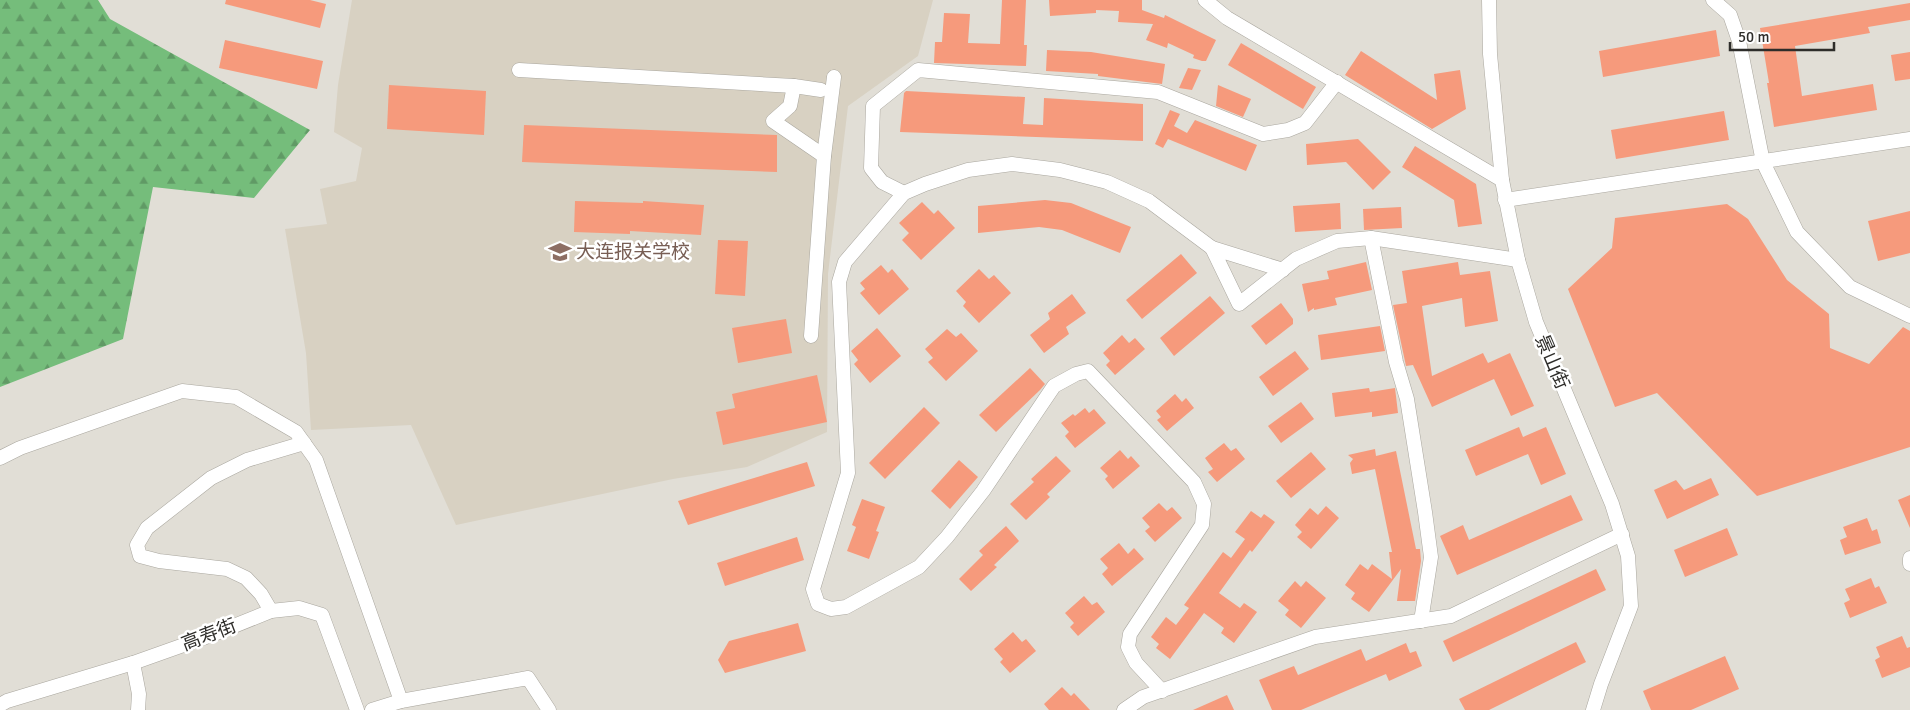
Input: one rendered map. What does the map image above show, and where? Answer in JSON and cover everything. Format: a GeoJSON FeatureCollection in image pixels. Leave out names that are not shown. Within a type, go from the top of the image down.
{"type":"FeatureCollection","features":[{"type":"Feature","properties":{"kind":"street"},"geometry":{"type":"LineString","coordinates":[[1204,0],[1227,18],[1502,180]]}},
{"type":"Feature","properties":{"kind":"street","name":"景山街"},"geometry":{"type":"LineString","coordinates":[[1489,0],[1490,54],[1502,180],[1518,260],[1536,322],[1612,504],[1628,556],[1631,606],[1593,710]]}},
{"type":"Feature","properties":{"kind":"street"},"geometry":{"type":"LineString","coordinates":[[1713,0],[1730,15],[1739,41],[1763,162],[1797,232],[1850,286],[1910,316]]}},
{"type":"Feature","properties":{"kind":"street"},"geometry":{"type":"LineString","coordinates":[[519,70],[794,86],[821,90]]}},
{"type":"Feature","properties":{"kind":"street"},"geometry":{"type":"LineString","coordinates":[[904,193],[882,182],[871,168],[872,106],[918,70],[1158,92],[1263,134],[1288,130],[1306,123],[1337,82]]}},
{"type":"Feature","properties":{"kind":"street"},"geometry":{"type":"LineString","coordinates":[[811,336],[824,156],[834,77]]}},
{"type":"Feature","properties":{"kind":"street"},"geometry":{"type":"LineString","coordinates":[[794,86],[790,106],[773,121],[824,156]]}},
{"type":"Feature","properties":{"kind":"street"},"geometry":{"type":"LineString","coordinates":[[1505,200],[1910,139]]}},
{"type":"Feature","properties":{"kind":"street"},"geometry":{"type":"LineString","coordinates":[[1162,691],[1136,663],[1128,647],[1130,634],[1202,525],[1204,504],[1194,482],[1088,371],[1076,374],[1054,386],[983,491],[947,537],[919,567],[846,607],[831,609],[818,604],[813,589],[848,473],[839,282],[845,262],[904,193],[968,170],[1012,164],[1060,170],[1107,182],[1149,201],[1212,248],[1283,270]]}},
{"type":"Feature","properties":{"kind":"street"},"geometry":{"type":"LineString","coordinates":[[1212,248],[1239,304],[1296,259],[1337,241],[1371,238],[1518,260]]}},
{"type":"Feature","properties":{"kind":"street"},"geometry":{"type":"LineString","coordinates":[[1371,238],[1396,362],[1407,399],[1431,557],[1421,620]]}},
{"type":"Feature","properties":{"kind":"street"},"geometry":{"type":"LineString","coordinates":[[0,458],[20,448],[182,391],[236,397],[296,432],[316,460],[401,701]]}},
{"type":"Feature","properties":{"kind":"street"},"geometry":{"type":"LineString","coordinates":[[270,611],[261,594],[246,578],[227,569],[159,561],[140,556],[137,545],[147,528],[211,478],[247,460],[304,443]]}},
{"type":"Feature","properties":{"kind":"street"},"geometry":{"type":"LineString","coordinates":[[1124,710],[1143,697],[1315,637],[1451,616],[1622,534]]}},
{"type":"Feature","properties":{"kind":"street"},"geometry":{"type":"LineString","coordinates":[[1910,558],[1910,564]]}},
{"type":"Feature","properties":{"kind":"street","name":"高寿街"},"geometry":{"type":"LineString","coordinates":[[0,705],[7,701],[209,636],[270,611],[299,608],[322,615],[357,710]]}},
{"type":"Feature","properties":{"kind":"street"},"geometry":{"type":"LineString","coordinates":[[133,662],[139,694],[138,710]]}},
{"type":"Feature","properties":{"kind":"street"},"geometry":{"type":"LineString","coordinates":[[372,710],[401,701],[528,678],[549,710]]}},
{"type":"Feature","properties":{"kind":"shaded area","name":"大连报关学校"},"geometry":{"type":"Polygon","coordinates":[[[352,0],[933,0],[918,56],[848,106],[828,274],[827,432],[747,467],[673,479],[456,525],[411,425],[311,430],[306,353],[285,229],[327,224],[320,189],[356,181],[362,148],[334,132],[338,85],[352,0]]]}},
{"type":"Feature","properties":{"kind":"green space"},"geometry":{"type":"Polygon","coordinates":[[[0,0],[98,0],[110,19],[310,130],[254,198],[153,187],[123,339],[0,387],[0,0]]]}},
{"type":"Feature","properties":{"kind":"building"},"geometry":{"type":"Polygon","coordinates":[[[226,0],[310,0],[326,4],[320,28],[225,4],[226,0]]]}},
{"type":"Feature","properties":{"kind":"building"},"geometry":{"type":"Polygon","coordinates":[[[1002,0],[1026,0],[1024,45],[1027,45],[1026,66],[934,63],[935,42],[942,42],[944,13],[970,14],[968,43],[1000,44],[1002,0]]]}},
{"type":"Feature","properties":{"kind":"building"},"geometry":{"type":"Polygon","coordinates":[[[1049,0],[1142,0],[1142,10],[1164,18],[1165,15],[1216,40],[1206,61],[1202,61],[1193,58],[1194,55],[1168,43],[1167,48],[1146,40],[1153,24],[1118,22],[1119,11],[1096,10],[1096,13],[1050,16],[1049,0]]]}},
{"type":"Feature","properties":{"kind":"building"},"geometry":{"type":"Polygon","coordinates":[[[1910,3],[1910,20],[1868,27],[1870,33],[1795,46],[1802,96],[1873,84],[1877,110],[1774,127],[1760,28],[1910,3]]]}},
{"type":"Feature","properties":{"kind":"building"},"geometry":{"type":"Polygon","coordinates":[[[1716,30],[1720,56],[1603,77],[1599,51],[1716,30]]]}},
{"type":"Feature","properties":{"kind":"building"},"geometry":{"type":"Polygon","coordinates":[[[225,40],[323,61],[317,89],[219,68],[225,40]]]}},
{"type":"Feature","properties":{"kind":"building"},"geometry":{"type":"Polygon","coordinates":[[[1241,43],[1316,87],[1303,109],[1228,65],[1241,43]]]}},
{"type":"Feature","properties":{"kind":"building"},"geometry":{"type":"Polygon","coordinates":[[[1047,50],[1091,52],[1165,64],[1162,84],[1098,76],[1098,74],[1046,71],[1047,50]]]}},
{"type":"Feature","properties":{"kind":"building"},"geometry":{"type":"Polygon","coordinates":[[[1361,51],[1437,100],[1434,74],[1460,70],[1466,109],[1432,129],[1345,75],[1361,51]]]}},
{"type":"Feature","properties":{"kind":"building"},"geometry":{"type":"Polygon","coordinates":[[[1910,52],[1910,79],[1895,81],[1891,55],[1910,52]]]}},
{"type":"Feature","properties":{"kind":"building"},"geometry":{"type":"Polygon","coordinates":[[[1188,68],[1201,70],[1192,90],[1179,88],[1188,68]]]}},
{"type":"Feature","properties":{"kind":"building"},"geometry":{"type":"Polygon","coordinates":[[[389,85],[486,91],[484,135],[387,129],[389,85]]]}},
{"type":"Feature","properties":{"kind":"building"},"geometry":{"type":"Polygon","coordinates":[[[1218,85],[1251,99],[1243,117],[1216,106],[1218,85]]]}},
{"type":"Feature","properties":{"kind":"building"},"geometry":{"type":"Polygon","coordinates":[[[906,91],[1025,97],[1023,124],[1043,125],[1044,98],[1143,104],[1143,141],[900,132],[904,93],[906,91]]]}},
{"type":"Feature","properties":{"kind":"building"},"geometry":{"type":"Polygon","coordinates":[[[1170,110],[1180,114],[1174,126],[1187,133],[1195,120],[1257,145],[1246,171],[1168,139],[1163,148],[1155,144],[1170,110]]]}},
{"type":"Feature","properties":{"kind":"building"},"geometry":{"type":"Polygon","coordinates":[[[1724,111],[1729,140],[1616,159],[1611,130],[1724,111]]]}},
{"type":"Feature","properties":{"kind":"building"},"geometry":{"type":"Polygon","coordinates":[[[524,125],[777,135],[777,172],[522,162],[524,125]]]}},
{"type":"Feature","properties":{"kind":"building"},"geometry":{"type":"Polygon","coordinates":[[[1358,139],[1391,172],[1373,190],[1346,162],[1307,165],[1306,144],[1358,139]]]}},
{"type":"Feature","properties":{"kind":"building"},"geometry":{"type":"Polygon","coordinates":[[[1415,146],[1476,184],[1482,224],[1458,227],[1454,200],[1402,167],[1415,146]]]}},
{"type":"Feature","properties":{"kind":"building"},"geometry":{"type":"Polygon","coordinates":[[[1045,200],[1071,203],[1131,227],[1120,253],[1062,230],[1039,227],[978,233],[978,206],[1045,200]]]}},
{"type":"Feature","properties":{"kind":"building"},"geometry":{"type":"Polygon","coordinates":[[[575,201],[643,203],[643,201],[704,205],[701,235],[630,231],[630,234],[574,232],[575,201]]]}},
{"type":"Feature","properties":{"kind":"building"},"geometry":{"type":"Polygon","coordinates":[[[922,202],[934,214],[938,210],[955,228],[921,260],[902,240],[909,233],[899,223],[922,202]]]}},
{"type":"Feature","properties":{"kind":"building"},"geometry":{"type":"Polygon","coordinates":[[[1340,203],[1341,229],[1295,232],[1293,206],[1340,203]]]}},
{"type":"Feature","properties":{"kind":"building"},"geometry":{"type":"Polygon","coordinates":[[[1727,204],[1748,219],[1787,280],[1829,314],[1830,348],[1869,364],[1903,327],[1910,331],[1910,447],[1757,496],[1657,393],[1615,407],[1568,289],[1612,248],[1615,218],[1727,204]]]}},
{"type":"Feature","properties":{"kind":"building"},"geometry":{"type":"Polygon","coordinates":[[[1401,207],[1402,228],[1364,230],[1363,209],[1401,207]]]}},
{"type":"Feature","properties":{"kind":"building"},"geometry":{"type":"Polygon","coordinates":[[[1910,211],[1910,253],[1878,261],[1868,221],[1910,211]]]}},
{"type":"Feature","properties":{"kind":"building"},"geometry":{"type":"Polygon","coordinates":[[[718,240],[748,241],[745,296],[715,294],[718,240]]]}},
{"type":"Feature","properties":{"kind":"building"},"geometry":{"type":"Polygon","coordinates":[[[1181,254],[1197,273],[1142,319],[1126,300],[1181,254]]]}},
{"type":"Feature","properties":{"kind":"building"},"geometry":{"type":"Polygon","coordinates":[[[1366,262],[1372,290],[1335,298],[1337,305],[1314,310],[1314,308],[1308,312],[1302,284],[1329,279],[1327,271],[1366,262]]]}},
{"type":"Feature","properties":{"kind":"building"},"geometry":{"type":"Polygon","coordinates":[[[1458,262],[1460,275],[1490,271],[1498,321],[1465,327],[1462,298],[1422,306],[1432,376],[1483,353],[1488,363],[1510,353],[1534,406],[1511,416],[1494,379],[1432,407],[1413,365],[1406,366],[1393,305],[1407,303],[1402,271],[1458,262]]]}},
{"type":"Feature","properties":{"kind":"building"},"geometry":{"type":"Polygon","coordinates":[[[881,265],[888,273],[892,269],[909,289],[879,315],[860,293],[865,289],[860,283],[881,265]]]}},
{"type":"Feature","properties":{"kind":"building"},"geometry":{"type":"Polygon","coordinates":[[[979,269],[989,279],[994,275],[1011,293],[979,323],[963,306],[966,302],[956,291],[979,269]]]}},
{"type":"Feature","properties":{"kind":"building"},"geometry":{"type":"Polygon","coordinates":[[[1072,294],[1086,313],[1066,327],[1069,334],[1044,353],[1030,335],[1050,319],[1048,313],[1072,294]]]}},
{"type":"Feature","properties":{"kind":"building"},"geometry":{"type":"Polygon","coordinates":[[[1210,296],[1225,313],[1174,356],[1160,338],[1210,296]]]}},
{"type":"Feature","properties":{"kind":"building"},"geometry":{"type":"Polygon","coordinates":[[[1281,303],[1293,319],[1293,324],[1266,345],[1251,326],[1281,303]]]}},
{"type":"Feature","properties":{"kind":"building"},"geometry":{"type":"Polygon","coordinates":[[[786,319],[792,353],[738,363],[732,328],[786,319]]]}},
{"type":"Feature","properties":{"kind":"building"},"geometry":{"type":"Polygon","coordinates":[[[1380,326],[1385,351],[1321,360],[1318,335],[1380,326]]]}},
{"type":"Feature","properties":{"kind":"building"},"geometry":{"type":"Polygon","coordinates":[[[877,328],[901,356],[870,383],[854,364],[858,360],[851,351],[877,328]]]}},
{"type":"Feature","properties":{"kind":"building"},"geometry":{"type":"Polygon","coordinates":[[[947,329],[956,337],[961,333],[978,351],[946,381],[928,362],[933,358],[925,349],[947,329]]]}},
{"type":"Feature","properties":{"kind":"building"},"geometry":{"type":"Polygon","coordinates":[[[1122,335],[1129,343],[1135,338],[1145,349],[1115,375],[1106,365],[1110,361],[1103,353],[1122,335]]]}},
{"type":"Feature","properties":{"kind":"building"},"geometry":{"type":"Polygon","coordinates":[[[1295,351],[1309,369],[1273,396],[1259,377],[1295,351]]]}},
{"type":"Feature","properties":{"kind":"building"},"geometry":{"type":"Polygon","coordinates":[[[1030,368],[1045,384],[996,432],[979,415],[1030,368]]]}},
{"type":"Feature","properties":{"kind":"building"},"geometry":{"type":"Polygon","coordinates":[[[817,375],[827,422],[723,445],[716,412],[735,408],[732,394],[817,375]]]}},
{"type":"Feature","properties":{"kind":"building"},"geometry":{"type":"Polygon","coordinates":[[[1369,388],[1370,392],[1395,388],[1398,413],[1372,417],[1372,412],[1335,417],[1332,393],[1369,388]]]}},
{"type":"Feature","properties":{"kind":"building"},"geometry":{"type":"Polygon","coordinates":[[[1175,394],[1182,402],[1186,398],[1194,408],[1167,431],[1157,420],[1161,417],[1156,411],[1175,394]]]}},
{"type":"Feature","properties":{"kind":"building"},"geometry":{"type":"Polygon","coordinates":[[[1301,402],[1314,419],[1281,443],[1268,426],[1301,402]]]}},
{"type":"Feature","properties":{"kind":"building"},"geometry":{"type":"Polygon","coordinates":[[[924,407],[940,423],[885,479],[869,463],[924,407]]]}},
{"type":"Feature","properties":{"kind":"building"},"geometry":{"type":"Polygon","coordinates":[[[1085,408],[1089,413],[1094,409],[1106,423],[1075,448],[1065,436],[1069,432],[1061,423],[1085,408]]]}},
{"type":"Feature","properties":{"kind":"building"},"geometry":{"type":"Polygon","coordinates":[[[1519,427],[1523,437],[1546,427],[1566,474],[1541,485],[1528,454],[1476,476],[1465,450],[1519,427]]]}},
{"type":"Feature","properties":{"kind":"building"},"geometry":{"type":"Polygon","coordinates":[[[1224,443],[1231,451],[1236,448],[1245,459],[1217,482],[1208,472],[1213,469],[1205,458],[1224,443]]]}},
{"type":"Feature","properties":{"kind":"building"},"geometry":{"type":"Polygon","coordinates":[[[1375,449],[1376,456],[1396,451],[1416,549],[1420,549],[1421,561],[1415,601],[1397,601],[1401,569],[1369,612],[1351,599],[1355,593],[1345,585],[1360,564],[1368,570],[1372,564],[1392,579],[1389,552],[1392,552],[1375,469],[1352,474],[1350,463],[1353,459],[1348,455],[1375,449]]]}},
{"type":"Feature","properties":{"kind":"building"},"geometry":{"type":"Polygon","coordinates":[[[1120,450],[1128,459],[1131,456],[1140,466],[1113,489],[1105,479],[1108,476],[1100,468],[1120,450]]]}},
{"type":"Feature","properties":{"kind":"building"},"geometry":{"type":"Polygon","coordinates":[[[1311,452],[1326,469],[1291,498],[1276,481],[1311,452]]]}},
{"type":"Feature","properties":{"kind":"building"},"geometry":{"type":"Polygon","coordinates":[[[1056,456],[1071,471],[1047,494],[1050,497],[1026,520],[1010,504],[1034,482],[1031,479],[1056,456]]]}},
{"type":"Feature","properties":{"kind":"building"},"geometry":{"type":"Polygon","coordinates":[[[959,460],[978,477],[950,509],[931,491],[959,460]]]}},
{"type":"Feature","properties":{"kind":"building"},"geometry":{"type":"Polygon","coordinates":[[[807,462],[815,486],[688,525],[678,501],[807,462]]]}},
{"type":"Feature","properties":{"kind":"building"},"geometry":{"type":"Polygon","coordinates":[[[1711,478],[1719,495],[1667,519],[1654,490],[1676,480],[1684,490],[1711,478]]]}},
{"type":"Feature","properties":{"kind":"building"},"geometry":{"type":"Polygon","coordinates":[[[1571,495],[1583,520],[1457,575],[1440,536],[1463,525],[1469,540],[1571,495]]]}},
{"type":"Feature","properties":{"kind":"building"},"geometry":{"type":"Polygon","coordinates":[[[1910,495],[1910,528],[1898,500],[1910,495]]]}},
{"type":"Feature","properties":{"kind":"building"},"geometry":{"type":"Polygon","coordinates":[[[862,499],[885,507],[876,531],[879,532],[869,559],[847,551],[856,527],[852,525],[862,499]]]}},
{"type":"Feature","properties":{"kind":"building"},"geometry":{"type":"Polygon","coordinates":[[[1159,503],[1167,511],[1172,507],[1182,518],[1155,542],[1145,531],[1150,527],[1142,518],[1159,503]]]}},
{"type":"Feature","properties":{"kind":"building"},"geometry":{"type":"Polygon","coordinates":[[[1326,506],[1339,518],[1311,549],[1297,537],[1302,532],[1295,525],[1310,508],[1318,515],[1326,506]]]}},
{"type":"Feature","properties":{"kind":"building"},"geometry":{"type":"Polygon","coordinates":[[[1251,511],[1261,518],[1264,514],[1275,522],[1252,552],[1250,550],[1219,593],[1240,608],[1244,603],[1257,612],[1234,643],[1221,633],[1224,628],[1204,613],[1170,659],[1156,648],[1159,644],[1151,637],[1166,617],[1176,625],[1189,608],[1184,605],[1223,552],[1231,558],[1245,539],[1235,532],[1251,511]]]}},
{"type":"Feature","properties":{"kind":"building"},"geometry":{"type":"Polygon","coordinates":[[[1867,518],[1872,531],[1877,529],[1881,543],[1845,555],[1840,540],[1847,537],[1843,527],[1867,518]]]}},
{"type":"Feature","properties":{"kind":"building"},"geometry":{"type":"Polygon","coordinates":[[[1006,526],[1019,541],[994,565],[997,567],[971,591],[959,579],[983,555],[979,551],[1006,526]]]}},
{"type":"Feature","properties":{"kind":"building"},"geometry":{"type":"Polygon","coordinates":[[[1727,528],[1738,555],[1685,577],[1674,550],[1727,528]]]}},
{"type":"Feature","properties":{"kind":"building"},"geometry":{"type":"Polygon","coordinates":[[[797,537],[804,560],[725,586],[717,563],[797,537]]]}},
{"type":"Feature","properties":{"kind":"building"},"geometry":{"type":"Polygon","coordinates":[[[1119,543],[1128,554],[1134,548],[1144,559],[1112,586],[1102,574],[1108,568],[1100,559],[1119,543]]]}},
{"type":"Feature","properties":{"kind":"building"},"geometry":{"type":"Polygon","coordinates":[[[1596,569],[1606,590],[1453,662],[1443,641],[1596,569]]]}},
{"type":"Feature","properties":{"kind":"building"},"geometry":{"type":"Polygon","coordinates":[[[1871,578],[1875,588],[1879,586],[1887,603],[1850,618],[1844,603],[1850,600],[1845,589],[1871,578]]]}},
{"type":"Feature","properties":{"kind":"building"},"geometry":{"type":"Polygon","coordinates":[[[1295,581],[1301,587],[1306,581],[1326,598],[1301,628],[1285,615],[1289,610],[1278,601],[1295,581]]]}},
{"type":"Feature","properties":{"kind":"building"},"geometry":{"type":"Polygon","coordinates":[[[1084,596],[1092,605],[1097,602],[1105,612],[1078,636],[1070,627],[1074,623],[1065,613],[1084,596]]]}},
{"type":"Feature","properties":{"kind":"building"},"geometry":{"type":"Polygon","coordinates":[[[798,623],[806,651],[725,673],[718,660],[729,641],[798,623]]]}},
{"type":"Feature","properties":{"kind":"building"},"geometry":{"type":"Polygon","coordinates":[[[1013,632],[1022,642],[1026,639],[1036,651],[1010,673],[1000,662],[1003,659],[994,649],[1013,632]]]}},
{"type":"Feature","properties":{"kind":"building"},"geometry":{"type":"Polygon","coordinates":[[[1902,636],[1907,648],[1910,647],[1910,667],[1882,678],[1875,660],[1880,657],[1876,647],[1902,636]]]}},
{"type":"Feature","properties":{"kind":"building"},"geometry":{"type":"Polygon","coordinates":[[[1576,642],[1586,662],[1489,710],[1465,710],[1459,699],[1576,642]]]}},
{"type":"Feature","properties":{"kind":"building"},"geometry":{"type":"Polygon","coordinates":[[[1406,643],[1410,653],[1416,651],[1422,666],[1389,681],[1386,674],[1301,710],[1272,710],[1259,680],[1294,666],[1298,675],[1361,649],[1366,661],[1406,643]]]}},
{"type":"Feature","properties":{"kind":"building"},"geometry":{"type":"Polygon","coordinates":[[[1725,656],[1739,689],[1691,710],[1651,710],[1643,691],[1725,656]]]}},
{"type":"Feature","properties":{"kind":"building"},"geometry":{"type":"Polygon","coordinates":[[[1062,687],[1071,696],[1074,693],[1090,710],[1049,710],[1044,704],[1062,687]]]}},
{"type":"Feature","properties":{"kind":"building"},"geometry":{"type":"Polygon","coordinates":[[[1227,695],[1234,710],[1193,710],[1227,695]]]}},
{"type":"Feature","properties":{"kind":"place","name":"大连报关学校"},"geometry":{"type":"Point","coordinates":[560,252]}}]}
